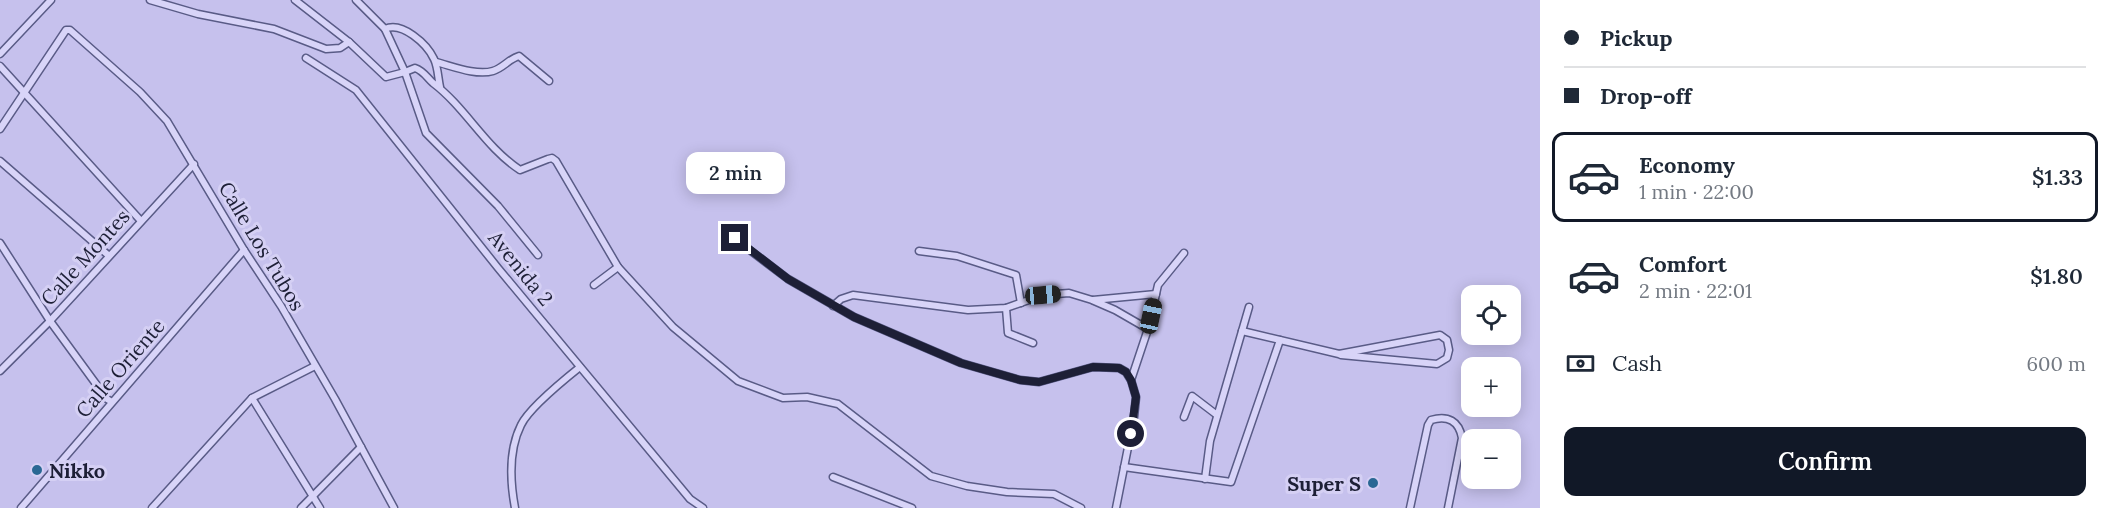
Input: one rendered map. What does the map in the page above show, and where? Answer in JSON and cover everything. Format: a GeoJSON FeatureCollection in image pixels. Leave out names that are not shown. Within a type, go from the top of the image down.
{"type":"FeatureCollection","features":[{"type":"Feature","properties":{"kind":"street"},"geometry":{"type":"LineString","coordinates":[[0,54],[51,0]]}},
{"type":"Feature","properties":{"kind":"street"},"geometry":{"type":"LineString","coordinates":[[150,0],[198,14],[274,29],[326,49],[340,48],[348,42]]}},
{"type":"Feature","properties":{"kind":"street"},"geometry":{"type":"LineString","coordinates":[[295,0],[348,42],[386,77],[419,69],[440,87],[480,135],[513,166],[520,170],[548,159],[552,158],[556,161],[618,267],[673,327],[738,381],[783,398],[807,397],[838,404],[931,476],[967,486],[1007,492],[1054,494],[1081,508]]}},
{"type":"Feature","properties":{"kind":"street"},"geometry":{"type":"LineString","coordinates":[[356,0],[385,29],[405,72],[426,133],[498,206],[538,255]]}},
{"type":"Feature","properties":{"kind":"street"},"geometry":{"type":"LineString","coordinates":[[385,29],[397,27],[411,34],[430,50],[436,62],[440,87]]}},
{"type":"Feature","properties":{"kind":"street","name":"Calle Los Tubos"},"geometry":{"type":"LineString","coordinates":[[25,94],[66,30],[70,30],[140,92],[167,121],[244,250],[281,306],[394,508]]}},
{"type":"Feature","properties":{"kind":"street"},"geometry":{"type":"LineString","coordinates":[[436,62],[489,72],[519,56],[549,81]]}},
{"type":"Feature","properties":{"kind":"street","name":"Avenida 2"},"geometry":{"type":"LineString","coordinates":[[306,58],[356,90],[580,367],[690,499],[703,508]]}},
{"type":"Feature","properties":{"kind":"street"},"geometry":{"type":"LineString","coordinates":[[0,66],[141,221]]}},
{"type":"Feature","properties":{"kind":"street"},"geometry":{"type":"LineString","coordinates":[[0,129],[25,94]]}},
{"type":"Feature","properties":{"kind":"street"},"geometry":{"type":"LineString","coordinates":[[0,161],[108,255]]}},
{"type":"Feature","properties":{"kind":"street","name":"Calle Montes"},"geometry":{"type":"LineString","coordinates":[[0,371],[50,321],[108,255],[194,164]]}},
{"type":"Feature","properties":{"kind":"street"},"geometry":{"type":"LineString","coordinates":[[735,238],[788,279],[833,306],[961,363],[1020,380],[1039,382],[1093,367],[1119,368],[1126,372],[1136,397],[1116,508]]}},
{"type":"Feature","properties":{"kind":"street"},"geometry":{"type":"LineString","coordinates":[[0,243],[50,321],[106,399],[112,402]]}},
{"type":"Feature","properties":{"kind":"street","name":"Calle Oriente"},"geometry":{"type":"LineString","coordinates":[[21,508],[244,250]]}},
{"type":"Feature","properties":{"kind":"street"},"geometry":{"type":"LineString","coordinates":[[919,251],[957,256],[1016,275],[1021,303]]}},
{"type":"Feature","properties":{"kind":"street"},"geometry":{"type":"LineString","coordinates":[[1131,380],[1148,329],[1158,285],[1184,253]]}},
{"type":"Feature","properties":{"kind":"street"},"geometry":{"type":"LineString","coordinates":[[594,285],[618,267]]}},
{"type":"Feature","properties":{"kind":"street"},"geometry":{"type":"LineString","coordinates":[[833,306],[841,299],[853,296],[968,310],[1006,308],[1043,295],[1069,293],[1115,310],[1148,329]]}},
{"type":"Feature","properties":{"kind":"street"},"geometry":{"type":"LineString","coordinates":[[1092,300],[1156,294]]}},
{"type":"Feature","properties":{"kind":"street"},"geometry":{"type":"LineString","coordinates":[[1205,478],[1210,441],[1249,307]]}},
{"type":"Feature","properties":{"kind":"street"},"geometry":{"type":"LineString","coordinates":[[1006,308],[1008,333],[1033,343]]}},
{"type":"Feature","properties":{"kind":"street"},"geometry":{"type":"LineString","coordinates":[[1242,331],[1339,354],[1437,364],[1447,358],[1449,350],[1447,340],[1440,335],[1339,354]]}},
{"type":"Feature","properties":{"kind":"street"},"geometry":{"type":"LineString","coordinates":[[1124,467],[1231,482],[1280,340]]}},
{"type":"Feature","properties":{"kind":"street"},"geometry":{"type":"LineString","coordinates":[[152,508],[252,398],[315,366]]}},
{"type":"Feature","properties":{"kind":"street"},"geometry":{"type":"LineString","coordinates":[[515,508],[511,469],[513,449],[521,424],[558,384],[580,367]]}},
{"type":"Feature","properties":{"kind":"street"},"geometry":{"type":"LineString","coordinates":[[1184,417],[1192,396],[1217,415]]}},
{"type":"Feature","properties":{"kind":"street"},"geometry":{"type":"LineString","coordinates":[[252,398],[320,508]]}},
{"type":"Feature","properties":{"kind":"street"},"geometry":{"type":"LineString","coordinates":[[1410,508],[1428,425],[1431,420],[1438,418],[1454,422],[1461,428],[1462,438],[1448,508]]}},
{"type":"Feature","properties":{"kind":"street"},"geometry":{"type":"LineString","coordinates":[[301,508],[361,447]]}},
{"type":"Feature","properties":{"kind":"street"},"geometry":{"type":"LineString","coordinates":[[833,477],[912,508]]}},
{"type":"Feature","properties":{"kind":"place","name":"Nikko"},"geometry":{"type":"Point","coordinates":[37,470]}},
{"type":"Feature","properties":{"kind":"place","name":"Super S"},"geometry":{"type":"Point","coordinates":[1373,483]}},
{"type":"Feature","properties":{"kind":"route"},"geometry":{"type":"LineString","coordinates":[[735,238],[788,279],[854,317],[961,363],[1020,380],[1039,382],[1093,367],[1119,368],[1126,372],[1131,380],[1136,397],[1131,434]]}}]}
